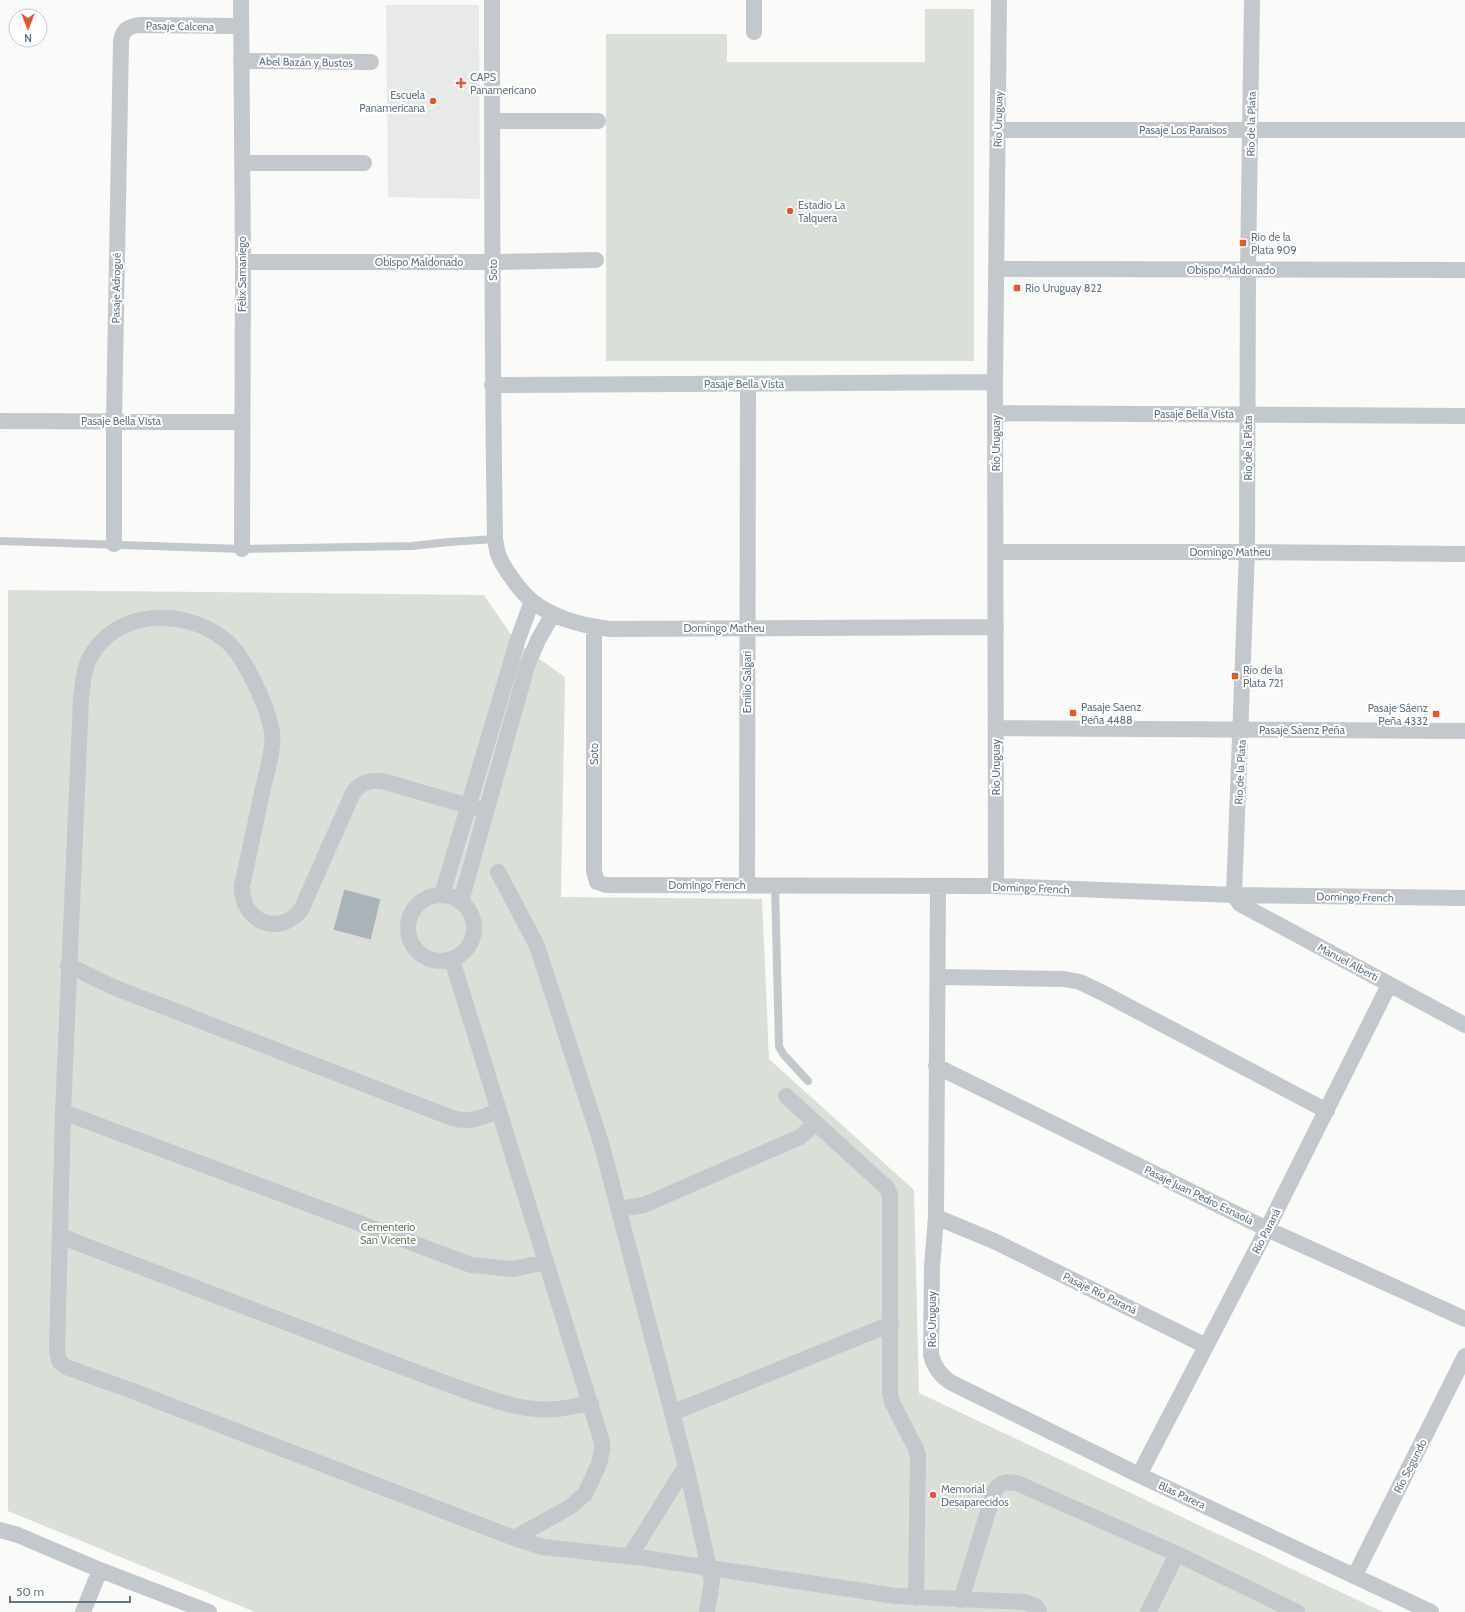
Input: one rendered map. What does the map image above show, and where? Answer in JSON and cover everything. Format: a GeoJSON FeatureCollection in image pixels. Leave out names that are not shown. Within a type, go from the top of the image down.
{"type":"FeatureCollection","features":[{"type":"Feature","properties":{"kind":"street","name":"Félix Samaniego"},"geometry":{"type":"LineString","coordinates":[[241,0],[243,262],[241,422],[242,549]]}},
{"type":"Feature","properties":{"kind":"street","name":"Soto"},"geometry":{"type":"LineString","coordinates":[[492,0],[494,262],[492,385],[495,539]]}},
{"type":"Feature","properties":{"kind":"street"},"geometry":{"type":"LineString","coordinates":[[754,0],[754,32]]}},
{"type":"Feature","properties":{"kind":"street","name":"Río Uruguay"},"geometry":{"type":"LineString","coordinates":[[996,886],[995,382],[999,0]]}},
{"type":"Feature","properties":{"kind":"street","name":"Río de la Plata"},"geometry":{"type":"LineString","coordinates":[[1234,895],[1247,552],[1248,270],[1252,0]]}},
{"type":"Feature","properties":{"kind":"street","name":"Pasaje Calcena"},"geometry":{"type":"LineString","coordinates":[[122,33],[128,27],[139,25],[241,26]]}},
{"type":"Feature","properties":{"kind":"street","name":"Pasaje Adrogué"},"geometry":{"type":"LineString","coordinates":[[114,544],[114,420],[122,33]]}},
{"type":"Feature","properties":{"kind":"street","name":"Abel Bazán y Bustos"},"geometry":{"type":"LineString","coordinates":[[241,61],[371,62]]}},
{"type":"Feature","properties":{"kind":"street"},"geometry":{"type":"LineString","coordinates":[[492,120],[598,120]]}},
{"type":"Feature","properties":{"kind":"street","name":"Pasaje Los Paraisos"},"geometry":{"type":"LineString","coordinates":[[998,130],[1465,130]]}},
{"type":"Feature","properties":{"kind":"street"},"geometry":{"type":"LineString","coordinates":[[242,163],[364,163]]}},
{"type":"Feature","properties":{"kind":"street","name":"Obispo Maldonado"},"geometry":{"type":"LineString","coordinates":[[243,262],[494,262],[596,260]]}},
{"type":"Feature","properties":{"kind":"street","name":"Obispo Maldonado"},"geometry":{"type":"LineString","coordinates":[[996,269],[1465,270]]}},
{"type":"Feature","properties":{"kind":"street","name":"Pasaje Bella Vista"},"geometry":{"type":"LineString","coordinates":[[492,385],[995,382]]}},
{"type":"Feature","properties":{"kind":"street","name":"Emilio Salgari"},"geometry":{"type":"LineString","coordinates":[[747,885],[748,384]]}},
{"type":"Feature","properties":{"kind":"street","name":"Pasaje Bella Vista"},"geometry":{"type":"LineString","coordinates":[[995,413],[1465,416]]}},
{"type":"Feature","properties":{"kind":"street","name":"Pasaje Bella Vista"},"geometry":{"type":"LineString","coordinates":[[0,421],[114,420],[241,422]]}},
{"type":"Feature","properties":{"kind":"street","name":"Domingo Matheu"},"geometry":{"type":"LineString","coordinates":[[495,539],[498,554],[510,574],[532,601],[553,614],[594,627],[996,627]]}},
{"type":"Feature","properties":{"kind":"street","name":"Domingo Matheu"},"geometry":{"type":"LineString","coordinates":[[996,552],[1465,554]]}},
{"type":"Feature","properties":{"kind":"street"},"geometry":{"type":"LineString","coordinates":[[442,895],[517,642],[532,601]]}},
{"type":"Feature","properties":{"kind":"street"},"geometry":{"type":"LineString","coordinates":[[461,901],[527,666],[538,640],[553,614]]}},
{"type":"Feature","properties":{"kind":"street"},"geometry":{"type":"LineString","coordinates":[[486,811],[382,781],[374,780],[362,783],[352,795],[301,910],[286,922],[271,924],[264,923],[247,910],[241,896],[269,762],[272,739],[272,732],[266,710],[252,679],[231,646],[224,639],[202,626],[171,618],[146,618],[128,623],[108,636],[98,647],[90,658],[85,671],[81,698],[68,965],[63,1112],[57,1349],[59,1361],[66,1367],[130,1390],[514,1538],[543,1547],[630,1556],[916,1598],[1024,1602],[1034,1605],[1039,1609],[1039,1612]]}},
{"type":"Feature","properties":{"kind":"street","name":"Soto"},"geometry":{"type":"LineString","coordinates":[[594,627],[594,871],[597,882]]}},
{"type":"Feature","properties":{"kind":"street","name":"Pasaje Sáenz Peña"},"geometry":{"type":"LineString","coordinates":[[996,728],[1465,731]]}},
{"type":"Feature","properties":{"kind":"street"},"geometry":{"type":"LineString","coordinates":[[498,872],[535,942],[602,1146],[686,1466],[710,1568],[711,1591],[707,1612]]}},
{"type":"Feature","properties":{"kind":"street","name":"Domingo French"},"geometry":{"type":"LineString","coordinates":[[597,882],[606,885],[996,886],[1234,895],[1465,898]]}},
{"type":"Feature","properties":{"kind":"street"},"geometry":{"type":"LineString","coordinates":[[938,886],[938,977],[1064,979],[1080,982],[1327,1111]]}},
{"type":"Feature","properties":{"kind":"street","name":"Manuel Alberti"},"geometry":{"type":"LineString","coordinates":[[1234,895],[1240,904],[1465,1025]]}},
{"type":"Feature","properties":{"kind":"street"},"geometry":{"type":"LineString","coordinates":[[430,896],[452,896],[461,901],[471,913],[475,928],[473,938],[468,948],[461,955],[452,960],[440,962],[429,959],[419,953],[411,944],[408,933],[408,922],[412,911],[420,902],[430,896]]}},
{"type":"Feature","properties":{"kind":"street"},"geometry":{"type":"LineString","coordinates":[[452,960],[590,1403],[600,1436],[602,1450],[596,1474],[587,1490],[570,1507],[514,1538]]}},
{"type":"Feature","properties":{"kind":"street"},"geometry":{"type":"LineString","coordinates":[[68,965],[113,987],[452,1118],[461,1120],[477,1120],[499,1110]]}},
{"type":"Feature","properties":{"kind":"street","name":"Río Uruguay"},"geometry":{"type":"LineString","coordinates":[[938,977],[936,1016],[936,1217],[932,1267],[931,1355],[938,1370]]}},
{"type":"Feature","properties":{"kind":"street","name":"Río Paraná"},"geometry":{"type":"LineString","coordinates":[[1139,1475],[1267,1229],[1389,985]]}},
{"type":"Feature","properties":{"kind":"street","name":"Pasaje Juan Pedro Esnaola"},"geometry":{"type":"LineString","coordinates":[[936,1066],[1267,1229],[1465,1319]]}},
{"type":"Feature","properties":{"kind":"street"},"geometry":{"type":"LineString","coordinates":[[786,1096],[887,1188],[890,1195],[890,1393],[892,1402],[916,1449],[918,1456],[916,1598]]}},
{"type":"Feature","properties":{"kind":"street"},"geometry":{"type":"LineString","coordinates":[[63,1112],[471,1265],[513,1269],[546,1262]]}},
{"type":"Feature","properties":{"kind":"street"},"geometry":{"type":"LineString","coordinates":[[619,1209],[644,1205],[800,1137],[816,1124]]}},
{"type":"Feature","properties":{"kind":"street","name":"Pasaje Río Paraná"},"geometry":{"type":"LineString","coordinates":[[936,1217],[994,1241],[1206,1346]]}},
{"type":"Feature","properties":{"kind":"street"},"geometry":{"type":"LineString","coordinates":[[60,1236],[442,1382],[489,1398],[520,1407],[545,1409],[557,1409],[590,1403]]}},
{"type":"Feature","properties":{"kind":"street"},"geometry":{"type":"LineString","coordinates":[[672,1413],[891,1324]]}},
{"type":"Feature","properties":{"kind":"street","name":"Río Segundo"},"geometry":{"type":"LineString","coordinates":[[1355,1575],[1465,1356]]}},
{"type":"Feature","properties":{"kind":"street","name":"Blas Parera"},"geometry":{"type":"LineString","coordinates":[[938,1370],[950,1382],[1139,1475],[1355,1575],[1431,1612]]}},
{"type":"Feature","properties":{"kind":"street"},"geometry":{"type":"LineString","coordinates":[[630,1556],[686,1466]]}},
{"type":"Feature","properties":{"kind":"street"},"geometry":{"type":"LineString","coordinates":[[961,1600],[994,1492],[999,1484],[1008,1481],[1018,1482],[1177,1554],[1297,1612]]}},
{"type":"Feature","properties":{"kind":"street"},"geometry":{"type":"LineString","coordinates":[[0,1530],[18,1535],[100,1570],[209,1612]]}},
{"type":"Feature","properties":{"kind":"street"},"geometry":{"type":"LineString","coordinates":[[1148,1612],[1177,1554]]}},
{"type":"Feature","properties":{"kind":"street"},"geometry":{"type":"LineString","coordinates":[[84,1612],[100,1570]]}},
{"type":"Feature","properties":{"kind":"lane"},"geometry":{"type":"LineString","coordinates":[[0,541],[242,549],[412,546],[495,539]]}},
{"type":"Feature","properties":{"kind":"lane"},"geometry":{"type":"LineString","coordinates":[[775,885],[779,1047],[784,1055],[808,1081]]}},
{"type":"Feature","properties":{"kind":"shaded area","name":"Escuela Panamericana"},"geometry":{"type":"Polygon","coordinates":[[[386,5],[479,5],[480,199],[388,197],[386,5]]]}},
{"type":"Feature","properties":{"kind":"green space","name":"Estadio La Talquera"},"geometry":{"type":"Polygon","coordinates":[[[925,9],[974,9],[974,361],[606,361],[606,34],[727,34],[727,62],[925,62],[925,9]]]}},
{"type":"Feature","properties":{"kind":"green space","name":"Cementerio San Vicente"},"geometry":{"type":"Polygon","coordinates":[[[8,590],[484,595],[514,639],[565,677],[561,897],[762,899],[769,1059],[914,1190],[919,1393],[1383,1612],[255,1612],[8,1511],[8,590]]]}},
{"type":"Feature","properties":{"kind":"building"},"geometry":{"type":"Polygon","coordinates":[[[344,889],[381,899],[371,940],[333,930],[344,889]]]}},
{"type":"Feature","properties":{"kind":"place","name":"CAPS Panamericano"},"geometry":{"type":"Point","coordinates":[461,83]}},
{"type":"Feature","properties":{"kind":"place","name":"Escuela Panamericana"},"geometry":{"type":"Point","coordinates":[433,101]}},
{"type":"Feature","properties":{"kind":"place","name":"Estadio La Talquera"},"geometry":{"type":"Point","coordinates":[790,211]}},
{"type":"Feature","properties":{"kind":"place","name":"Rio de la Plata 909"},"geometry":{"type":"Point","coordinates":[1243,243]}},
{"type":"Feature","properties":{"kind":"place","name":"Rio Uruguay 822"},"geometry":{"type":"Point","coordinates":[1017,288]}},
{"type":"Feature","properties":{"kind":"place","name":"Río de la Plata 721"},"geometry":{"type":"Point","coordinates":[1235,676]}},
{"type":"Feature","properties":{"kind":"place","name":"Pasaje Saenz Peña 4488"},"geometry":{"type":"Point","coordinates":[1073,713]}},
{"type":"Feature","properties":{"kind":"place","name":"Pasaje Sáenz Peña 4332"},"geometry":{"type":"Point","coordinates":[1436,714]}},
{"type":"Feature","properties":{"kind":"place","name":"Memorial Desaparecidos"},"geometry":{"type":"Point","coordinates":[933,1495]}}]}
